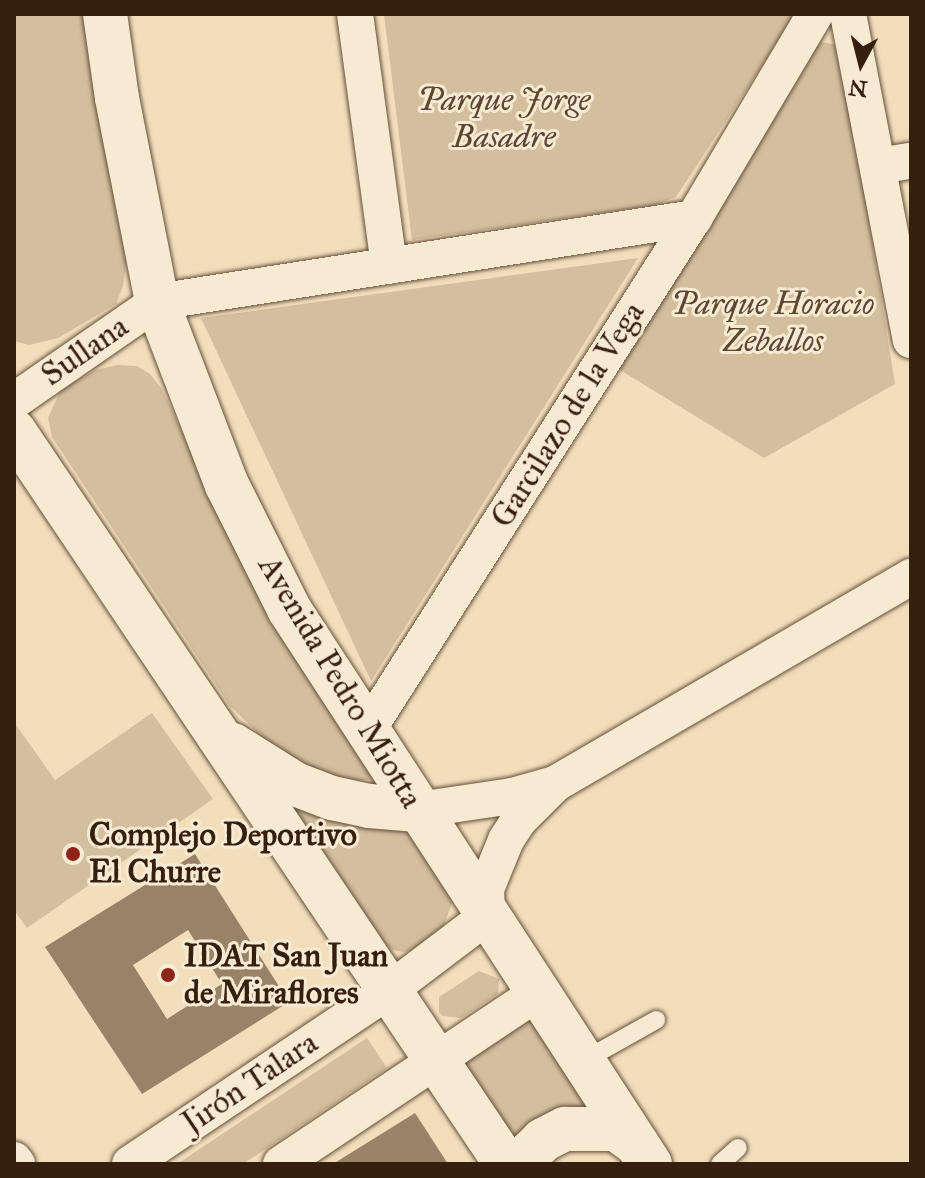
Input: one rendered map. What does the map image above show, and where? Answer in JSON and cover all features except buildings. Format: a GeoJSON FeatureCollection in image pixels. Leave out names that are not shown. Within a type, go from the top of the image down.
{"type":"FeatureCollection","features":[{"type":"Feature","properties":{"kind":"main road","name":"Avenida Pedro Miotta"},"geometry":{"type":"LineString","coordinates":[[105,14],[117,98],[157,302],[227,485],[289,609],[644,1154]]}},
{"type":"Feature","properties":{"kind":"main road"},"geometry":{"type":"LineString","coordinates":[[14,431],[506,1164]]}},
{"type":"Feature","properties":{"kind":"main road"},"geometry":{"type":"LineString","coordinates":[[221,737],[295,784],[332,798],[369,806],[418,810]]}},
{"type":"Feature","properties":{"kind":"main road"},"geometry":{"type":"LineString","coordinates":[[529,1164],[531,1152],[543,1140],[565,1129],[616,1129],[644,1154]]}},
{"type":"Feature","properties":{"kind":"street"},"geometry":{"type":"LineString","coordinates":[[355,14],[389,266]]}},
{"type":"Feature","properties":{"kind":"street","name":"Garcilazo de la Vega"},"geometry":{"type":"LineString","coordinates":[[367,731],[694,218],[815,14]]}},
{"type":"Feature","properties":{"kind":"street"},"geometry":{"type":"LineString","coordinates":[[848,14],[894,163],[911,340]]}},
{"type":"Feature","properties":{"kind":"street"},"geometry":{"type":"LineString","coordinates":[[157,302],[694,218]]}},
{"type":"Feature","properties":{"kind":"street","name":"Sullana"},"geometry":{"type":"LineString","coordinates":[[14,401],[157,302]]}},
{"type":"Feature","properties":{"kind":"street"},"geometry":{"type":"LineString","coordinates":[[487,916],[486,889],[506,840],[519,820],[555,784],[911,577]]}},
{"type":"Feature","properties":{"kind":"street"},"geometry":{"type":"LineString","coordinates":[[418,810],[498,799],[555,784]]}},
{"type":"Feature","properties":{"kind":"street","name":"Jirón Talara"},"geometry":{"type":"LineString","coordinates":[[130,1164],[391,989],[487,916]]}},
{"type":"Feature","properties":{"kind":"street"},"geometry":{"type":"LineString","coordinates":[[281,1164],[539,992]]}},
{"type":"Feature","properties":{"kind":"lane"},"geometry":{"type":"LineString","coordinates":[[583,1061],[656,1020]]}},
{"type":"Feature","properties":{"kind":"lane"},"geometry":{"type":"LineString","coordinates":[[720,1164],[738,1148]]}},
{"type":"Feature","properties":{"kind":"green space"},"geometry":{"type":"Polygon","coordinates":[[[14,14],[83,14],[128,249],[123,286],[116,304],[58,338],[29,345],[14,341],[14,14]]]}},
{"type":"Feature","properties":{"kind":"green space","name":"Parque Jorge Basadre"},"geometry":{"type":"Polygon","coordinates":[[[384,14],[796,14],[676,197],[655,205],[412,240],[384,14]]]}},
{"type":"Feature","properties":{"kind":"green space","name":"Parque Horacio Zeballos"},"geometry":{"type":"Polygon","coordinates":[[[819,42],[834,44],[842,53],[895,384],[764,458],[615,367],[819,42]]]}},
{"type":"Feature","properties":{"kind":"green space"},"geometry":{"type":"Polygon","coordinates":[[[638,258],[371,681],[201,318],[638,258]]]}},
{"type":"Feature","properties":{"kind":"green space"},"geometry":{"type":"Polygon","coordinates":[[[117,365],[137,366],[150,374],[162,389],[206,483],[375,779],[351,781],[308,766],[266,741],[230,706],[52,437],[48,418],[61,389],[96,370],[117,365]]]}},
{"type":"Feature","properties":{"kind":"green space","name":"Complejo Deportivo El Churre"},"geometry":{"type":"Polygon","coordinates":[[[152,713],[213,799],[27,928],[14,910],[14,722],[55,780],[152,713]]]}},
{"type":"Feature","properties":{"kind":"green space"},"geometry":{"type":"Polygon","coordinates":[[[288,803],[412,829],[453,900],[442,931],[420,948],[404,952],[392,950],[379,941],[288,803]]]}},
{"type":"Feature","properties":{"kind":"green space"},"geometry":{"type":"Polygon","coordinates":[[[479,971],[499,979],[498,994],[461,1018],[443,1016],[439,1012],[439,997],[479,971]]]}},
{"type":"Feature","properties":{"kind":"green space"},"geometry":{"type":"Polygon","coordinates":[[[532,1012],[598,1118],[523,1153],[459,1059],[532,1012]]]}},
{"type":"Feature","properties":{"kind":"green space"},"geometry":{"type":"Polygon","coordinates":[[[367,1038],[387,1068],[243,1164],[177,1164],[367,1038]]]}},
{"type":"Feature","properties":{"kind":"place","name":"Complejo Deportivo El Churre"},"geometry":{"type":"Point","coordinates":[73,854]}},
{"type":"Feature","properties":{"kind":"place","name":"IDAT San Juan de Miraflores"},"geometry":{"type":"Point","coordinates":[168,975]}}]}
